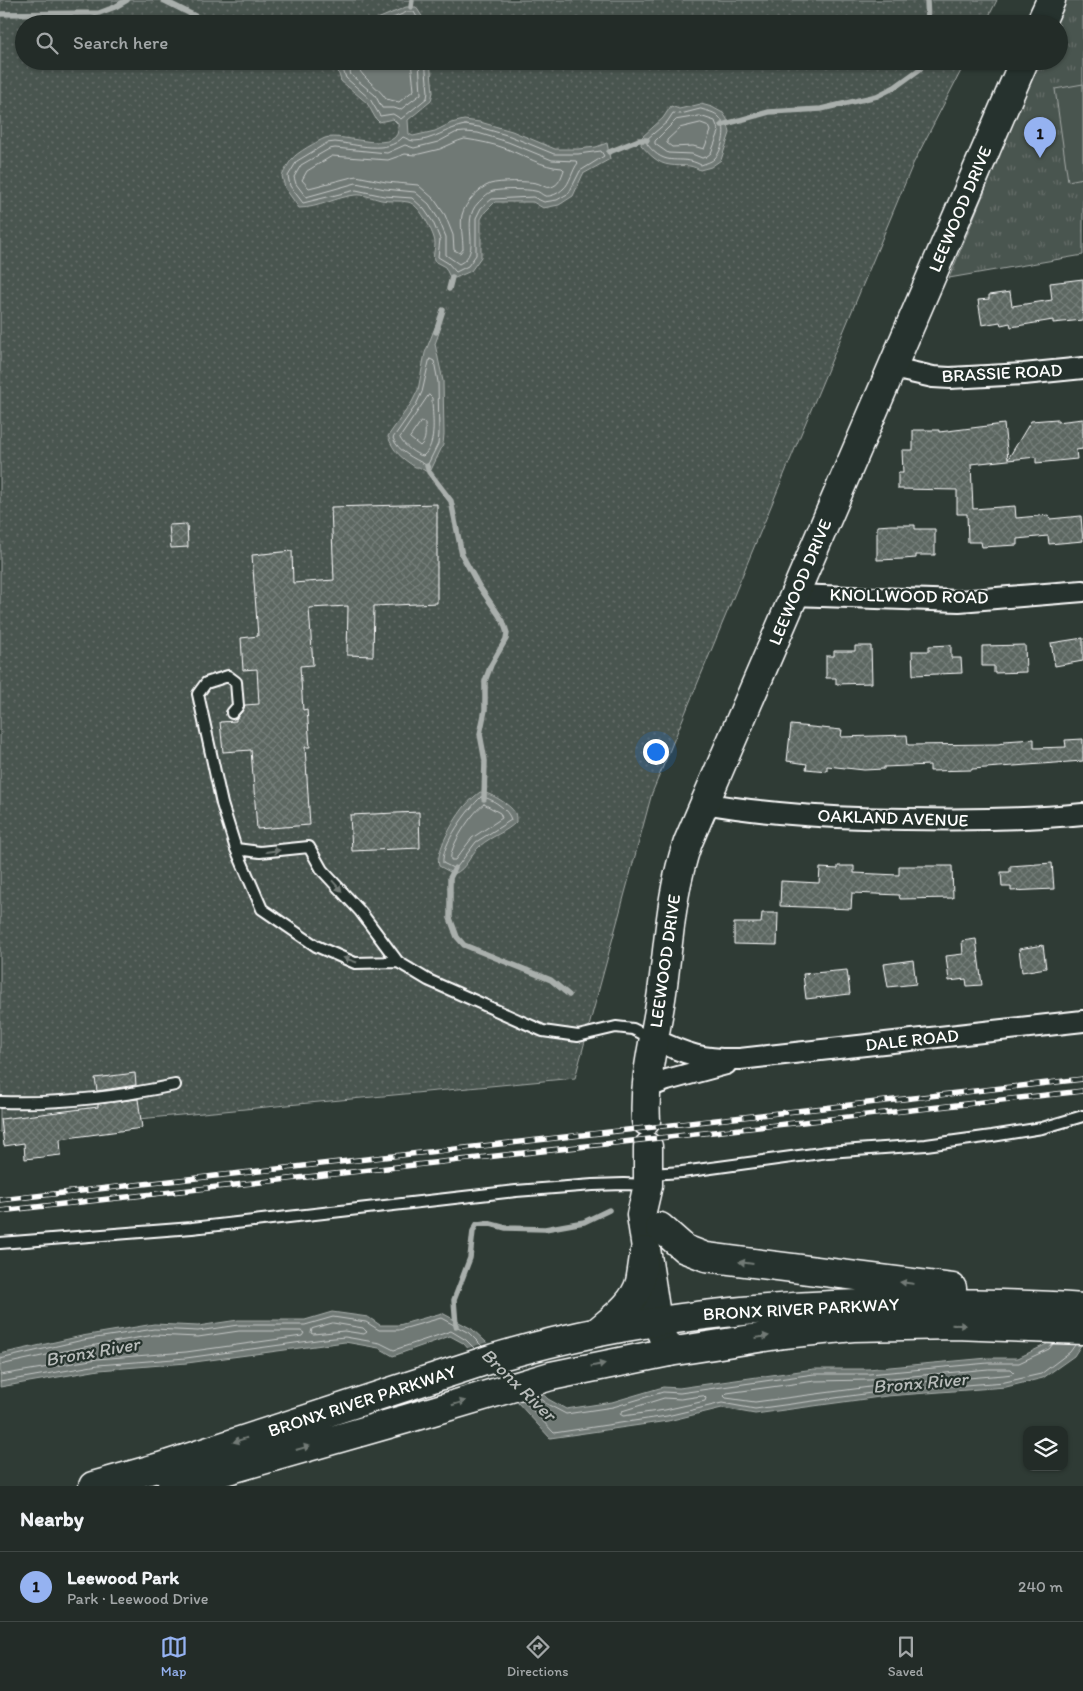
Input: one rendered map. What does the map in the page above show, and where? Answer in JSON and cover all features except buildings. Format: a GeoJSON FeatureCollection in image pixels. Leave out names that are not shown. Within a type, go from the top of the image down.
{"type":"FeatureCollection","features":[{"type":"Feature","properties":{"kind":"main road"},"geometry":{"type":"LineString","coordinates":[[1044,15],[1051,0]]}},
{"type":"Feature","properties":{"kind":"main road","name":"LEEWOOD DRIVE"},"geometry":{"type":"LineString","coordinates":[[669,1352],[664,1320],[660,1227],[657,1207],[649,1180],[646,1088],[680,864],[704,803],[1020,70]]}},
{"type":"Feature","properties":{"kind":"main road","name":"LEEWOOD DRIVE"},"geometry":{"type":"LineString","coordinates":[[649,1180],[641,1215],[645,1251],[664,1320]]}},
{"type":"Feature","properties":{"kind":"main road"},"geometry":{"type":"LineString","coordinates":[[660,1227],[685,1249],[706,1257],[955,1289],[1062,1314]]}},
{"type":"Feature","properties":{"kind":"main road"},"geometry":{"type":"LineString","coordinates":[[596,1332],[617,1315],[632,1299],[639,1283],[645,1251]]}},
{"type":"Feature","properties":{"kind":"main road","name":"BRONX RIVER PARKWAY"},"geometry":{"type":"LineString","coordinates":[[93,1486],[525,1349],[596,1332],[664,1320],[737,1311],[807,1306],[947,1303],[1062,1314],[1083,1330]]}},
{"type":"Feature","properties":{"kind":"main road","name":"BRONX RIVER PARKWAY"},"geometry":{"type":"LineString","coordinates":[[172,1486],[551,1376],[669,1352],[784,1334],[852,1327],[923,1325],[1062,1314]]}},
{"type":"Feature","properties":{"kind":"street","name":"BRASSIE ROAD"},"geometry":{"type":"LineString","coordinates":[[893,368],[933,377],[950,378],[1024,374],[1083,368]]}},
{"type":"Feature","properties":{"kind":"street","name":"KNOLLWOOD ROAD"},"geometry":{"type":"LineString","coordinates":[[794,594],[959,601],[1083,591]]}},
{"type":"Feature","properties":{"kind":"street","name":"OAKLAND AVENUE"},"geometry":{"type":"LineString","coordinates":[[704,803],[775,814],[850,818],[973,821],[1083,814]]}},
{"type":"Feature","properties":{"kind":"street","name":"DALE ROAD"},"geometry":{"type":"LineString","coordinates":[[654,1039],[694,1056],[718,1060],[740,1060],[1083,1021]]}},
{"type":"Feature","properties":{"kind":"street","name":"DALE ROAD"},"geometry":{"type":"LineString","coordinates":[[646,1088],[667,1080],[740,1060]]}},
{"type":"Feature","properties":{"kind":"lane"},"geometry":{"type":"LineString","coordinates":[[232,713],[238,706],[236,682],[228,676],[206,683],[198,694],[222,804],[236,849],[262,909],[316,946],[355,963],[398,962]]}},
{"type":"Feature","properties":{"kind":"lane"},"geometry":{"type":"LineString","coordinates":[[236,849],[260,852],[309,847],[322,870],[360,911],[398,962],[428,980],[543,1032],[578,1036],[616,1027],[633,1029],[654,1039]]}},
{"type":"Feature","properties":{"kind":"lane"},"geometry":{"type":"LineString","coordinates":[[0,1102],[37,1103],[144,1092],[176,1085]]}},
{"type":"Feature","properties":{"kind":"lane"},"geometry":{"type":"LineString","coordinates":[[0,1244],[192,1228],[555,1188],[624,1184],[682,1172],[828,1152],[926,1145],[992,1136],[1042,1128],[1083,1116]]}},
{"type":"Feature","properties":{"kind":"green space"},"geometry":{"type":"Polygon","coordinates":[[[0,0],[997,0],[990,15],[15,15],[15,70],[961,70],[913,164],[652,793],[575,1078],[0,1132],[0,0]]]}},
{"type":"Feature","properties":{"kind":"green space"},"geometry":{"type":"Polygon","coordinates":[[[1064,0],[1083,0],[1083,255],[949,278],[1034,70],[1068,70],[1068,15],[1057,15],[1064,0]]]}},
{"type":"Feature","properties":{"kind":"green space"},"geometry":{"type":"Polygon","coordinates":[[[1083,84],[1083,178],[1068,181],[1055,89],[1083,84]]]}},
{"type":"Feature","properties":{"kind":"water"},"geometry":{"type":"Polygon","coordinates":[[[406,7],[416,7],[421,15],[387,15],[406,7]]]}},
{"type":"Feature","properties":{"kind":"water"},"geometry":{"type":"Polygon","coordinates":[[[338,70],[431,70],[433,92],[431,101],[408,120],[409,134],[413,136],[435,131],[451,123],[464,120],[480,122],[512,131],[555,149],[596,147],[607,143],[610,159],[583,174],[573,196],[559,205],[543,208],[533,202],[495,202],[481,219],[481,257],[471,271],[455,278],[450,277],[445,267],[434,261],[435,241],[424,217],[412,204],[405,201],[384,201],[358,195],[306,208],[299,208],[285,188],[282,176],[294,156],[325,138],[334,137],[382,142],[391,140],[397,134],[398,124],[393,119],[379,122],[367,103],[341,81],[338,70]]]}},
{"type":"Feature","properties":{"kind":"water"},"geometry":{"type":"Polygon","coordinates":[[[701,104],[723,113],[727,119],[730,133],[721,160],[711,167],[700,170],[689,166],[675,166],[662,163],[641,145],[642,137],[663,118],[671,106],[679,109],[701,104]]]}},
{"type":"Feature","properties":{"kind":"water"},"geometry":{"type":"Polygon","coordinates":[[[436,325],[441,327],[435,344],[443,381],[444,434],[443,445],[431,470],[427,472],[419,467],[415,467],[402,457],[392,446],[388,436],[412,402],[418,390],[425,353],[436,325]]]}},
{"type":"Feature","properties":{"kind":"water"},"geometry":{"type":"Polygon","coordinates":[[[480,792],[494,796],[509,806],[515,813],[516,822],[480,846],[462,869],[454,874],[439,866],[440,852],[456,818],[480,792]]]}},
{"type":"Feature","properties":{"kind":"water","name":"Bronx River"},"geometry":{"type":"Polygon","coordinates":[[[1083,1296],[1083,1342],[1074,1356],[1043,1378],[1006,1387],[887,1396],[755,1414],[722,1408],[668,1421],[550,1438],[463,1343],[450,1336],[393,1356],[379,1348],[345,1342],[187,1363],[99,1370],[0,1387],[0,1354],[82,1336],[154,1324],[198,1326],[238,1320],[305,1320],[332,1312],[368,1317],[380,1325],[399,1325],[442,1313],[472,1329],[548,1399],[566,1409],[612,1402],[663,1387],[679,1388],[814,1369],[868,1369],[988,1358],[1018,1358],[1047,1344],[1083,1296]]]}},
{"type":"Feature","properties":{"kind":"pier"},"geometry":{"type":"Polygon","coordinates":[[[489,1342],[546,1394],[515,1403],[465,1349],[489,1342]]]}},
{"type":"Feature","properties":{"kind":"waterway"},"geometry":{"type":"LineString","coordinates":[[0,14],[99,13],[127,0]]}},
{"type":"Feature","properties":{"kind":"waterway"},"geometry":{"type":"LineString","coordinates":[[163,0],[193,15]]}},
{"type":"Feature","properties":{"kind":"waterway"},"geometry":{"type":"LineString","coordinates":[[411,7],[412,0]]}},
{"type":"Feature","properties":{"kind":"waterway"},"geometry":{"type":"LineString","coordinates":[[927,0],[928,15]]}},
{"type":"Feature","properties":{"kind":"waterway"},"geometry":{"type":"LineString","coordinates":[[722,125],[769,112],[821,109],[877,96],[895,87],[919,70]]}},
{"type":"Feature","properties":{"kind":"waterway"},"geometry":{"type":"LineString","coordinates":[[609,152],[639,140],[647,140]]}},
{"type":"Feature","properties":{"kind":"waterway"},"geometry":{"type":"LineString","coordinates":[[449,289],[452,277]]}},
{"type":"Feature","properties":{"kind":"waterway"},"geometry":{"type":"LineString","coordinates":[[436,332],[443,310]]}},
{"type":"Feature","properties":{"kind":"waterway"},"geometry":{"type":"LineString","coordinates":[[427,466],[429,472],[451,501],[462,555],[479,586],[503,621],[507,633],[506,639],[491,665],[485,681],[485,710],[480,734],[485,761],[484,799]]}},
{"type":"Feature","properties":{"kind":"waterway"},"geometry":{"type":"LineString","coordinates":[[455,868],[450,878],[450,918],[457,937],[464,945],[551,980],[569,995]]}},
{"type":"Feature","properties":{"kind":"waterway"},"geometry":{"type":"LineString","coordinates":[[456,1326],[454,1300],[470,1258],[473,1231],[477,1224],[487,1223],[506,1228],[545,1229],[584,1222],[609,1210]]}},
{"type":"Feature","properties":{"kind":"railway"},"geometry":{"type":"LineString","coordinates":[[0,1200],[1083,1079]]}},
{"type":"Feature","properties":{"kind":"railway"},"geometry":{"type":"LineString","coordinates":[[0,1211],[1083,1091]]}},
{"type":"Feature","properties":{"kind":"place","name":"Leewood Park"},"geometry":{"type":"Point","coordinates":[1040,158]}}]}
